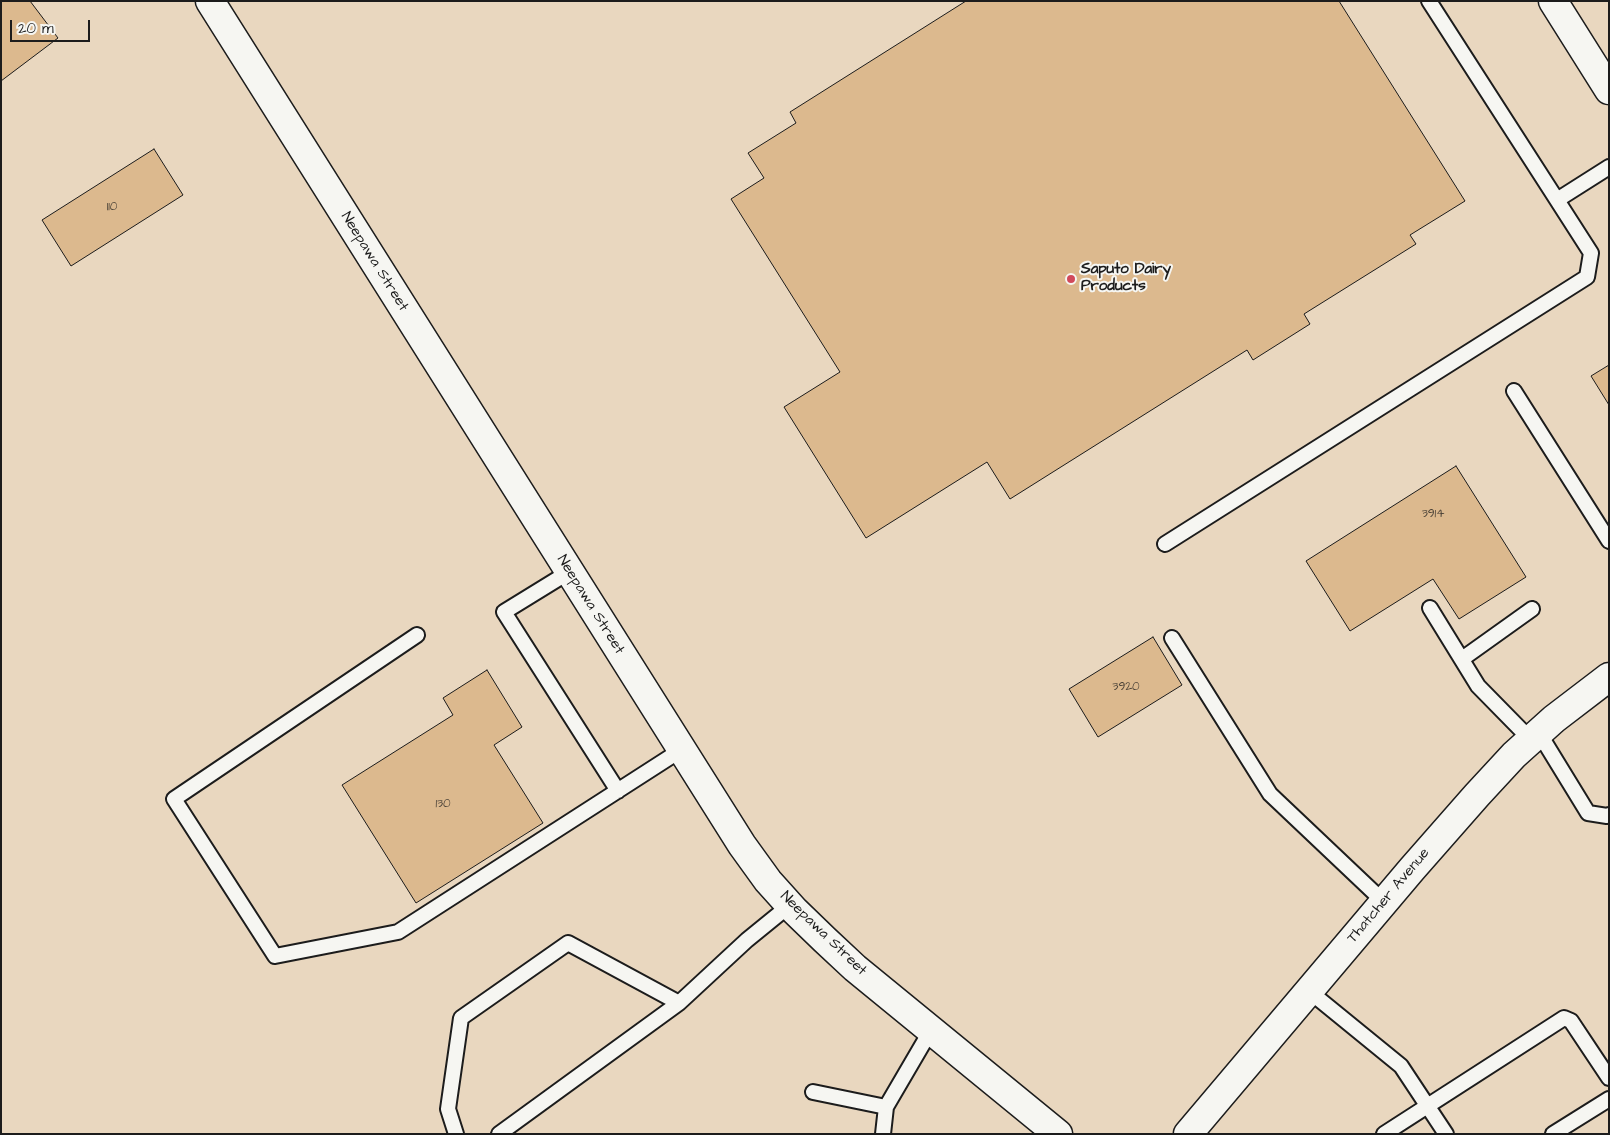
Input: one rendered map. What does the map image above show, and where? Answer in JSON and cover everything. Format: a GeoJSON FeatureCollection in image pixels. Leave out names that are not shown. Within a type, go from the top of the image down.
{"type":"FeatureCollection","features":[{"type":"Feature","properties":{"kind":"street","name":"Neepawa Street"},"geometry":{"type":"LineString","coordinates":[[210,1],[681,750],[742,845],[768,881],[790,905],[856,968],[1058,1134]]}},
{"type":"Feature","properties":{"kind":"street"},"geometry":{"type":"LineString","coordinates":[[1553,1],[1609,90]]}},
{"type":"Feature","properties":{"kind":"street","name":"Thatcher Avenue"},"geometry":{"type":"LineString","coordinates":[[1188,1134],[1477,795],[1514,755],[1535,736],[1609,677]]}},
{"type":"Feature","properties":{"kind":"lane"},"geometry":{"type":"LineString","coordinates":[[1165,544],[1587,277],[1591,253],[1429,1]]}},
{"type":"Feature","properties":{"kind":"lane"},"geometry":{"type":"LineString","coordinates":[[1557,200],[1609,167]]}},
{"type":"Feature","properties":{"kind":"lane"},"geometry":{"type":"LineString","coordinates":[[1514,391],[1609,541]]}},
{"type":"Feature","properties":{"kind":"lane"},"geometry":{"type":"LineString","coordinates":[[569,572],[504,612],[618,791]]}},
{"type":"Feature","properties":{"kind":"lane"},"geometry":{"type":"LineString","coordinates":[[1430,608],[1478,686],[1535,736],[1588,812],[1609,815]]}},
{"type":"Feature","properties":{"kind":"lane"},"geometry":{"type":"LineString","coordinates":[[1462,659],[1532,609]]}},
{"type":"Feature","properties":{"kind":"lane"},"geometry":{"type":"LineString","coordinates":[[417,635],[174,799],[274,956],[398,932],[681,750]]}},
{"type":"Feature","properties":{"kind":"lane"},"geometry":{"type":"LineString","coordinates":[[1172,638],[1270,794],[1384,902]]}},
{"type":"Feature","properties":{"kind":"lane"},"geometry":{"type":"LineString","coordinates":[[499,1134],[679,1003],[747,940],[790,905]]}},
{"type":"Feature","properties":{"kind":"lane"},"geometry":{"type":"LineString","coordinates":[[456,1134],[448,1109],[461,1018],[568,943],[679,1003]]}},
{"type":"Feature","properties":{"kind":"lane"},"geometry":{"type":"LineString","coordinates":[[1309,990],[1401,1066],[1446,1134]]}},
{"type":"Feature","properties":{"kind":"lane"},"geometry":{"type":"LineString","coordinates":[[1384,1134],[1564,1018],[1571,1021],[1609,1078]]}},
{"type":"Feature","properties":{"kind":"lane"},"geometry":{"type":"LineString","coordinates":[[883,1134],[886,1107],[931,1030]]}},
{"type":"Feature","properties":{"kind":"lane"},"geometry":{"type":"LineString","coordinates":[[813,1092],[886,1107]]}},
{"type":"Feature","properties":{"kind":"lane"},"geometry":{"type":"LineString","coordinates":[[1554,1134],[1609,1099]]}},
{"type":"Feature","properties":{"kind":"shaded area"},"geometry":{"type":"Polygon","coordinates":[[[1,1],[1609,1],[1609,1134],[1,1134],[1,1]]]}},
{"type":"Feature","properties":{"kind":"building"},"geometry":{"type":"Polygon","coordinates":[[[1,1],[30,1],[58,38],[1,81],[1,1]]]}},
{"type":"Feature","properties":{"kind":"building","name":"Saputo Dairy Products"},"geometry":{"type":"Polygon","coordinates":[[[966,1],[1339,1],[1465,201],[1410,235],[1416,244],[1304,314],[1310,324],[1253,360],[1247,350],[1010,499],[987,462],[866,538],[784,407],[840,372],[731,199],[764,178],[748,153],[796,123],[790,112],[966,1]]]}},
{"type":"Feature","properties":{"kind":"building"},"geometry":{"type":"Polygon","coordinates":[[[154,149],[183,195],[71,266],[42,220],[154,149]]]}},
{"type":"Feature","properties":{"kind":"building"},"geometry":{"type":"Polygon","coordinates":[[[1609,365],[1609,405],[1591,376],[1609,365]]]}},
{"type":"Feature","properties":{"kind":"building"},"geometry":{"type":"Polygon","coordinates":[[[1456,466],[1526,577],[1459,619],[1433,579],[1350,631],[1306,561],[1456,466]]]}},
{"type":"Feature","properties":{"kind":"building"},"geometry":{"type":"Polygon","coordinates":[[[1153,637],[1182,685],[1098,737],[1069,689],[1153,637]]]}},
{"type":"Feature","properties":{"kind":"building"},"geometry":{"type":"Polygon","coordinates":[[[487,670],[522,727],[494,745],[543,823],[416,903],[342,785],[453,715],[443,698],[487,670]]]}},
{"type":"Feature","properties":{"kind":"place","name":"Saputo Dairy Products"},"geometry":{"type":"Point","coordinates":[1071,279]}}]}
